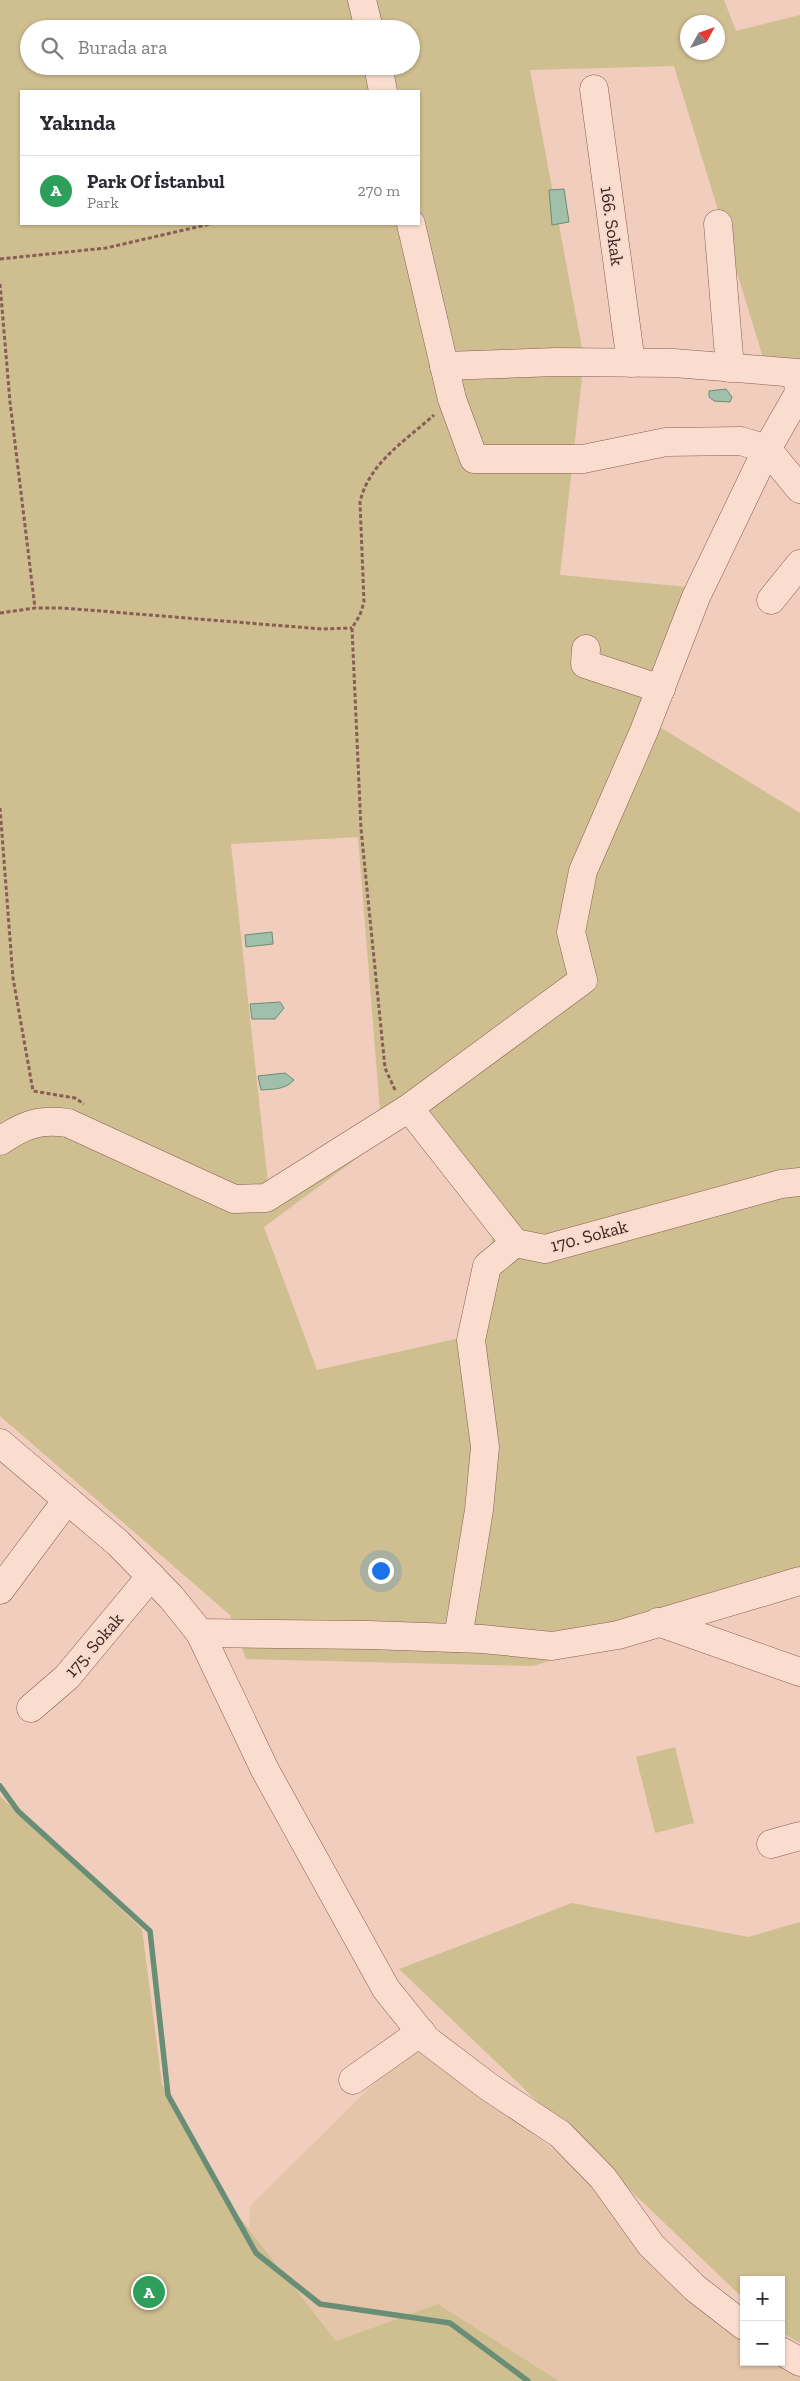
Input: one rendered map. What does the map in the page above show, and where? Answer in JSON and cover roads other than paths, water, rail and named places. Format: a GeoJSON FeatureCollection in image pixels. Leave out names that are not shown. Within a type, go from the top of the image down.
{"type":"FeatureCollection","features":[{"type":"Feature","properties":{"kind":"street"},"geometry":{"type":"LineString","coordinates":[[362,0],[367,20]]}},
{"type":"Feature","properties":{"kind":"street"},"geometry":{"type":"LineString","coordinates":[[380,75],[383,90]]}},
{"type":"Feature","properties":{"kind":"street","name":"166. Sokak"},"geometry":{"type":"LineString","coordinates":[[594,89],[631,363]]}},
{"type":"Feature","properties":{"kind":"street"},"geometry":{"type":"LineString","coordinates":[[718,224],[730,368]]}},
{"type":"Feature","properties":{"kind":"street"},"geometry":{"type":"LineString","coordinates":[[411,225],[452,399],[474,459],[583,459],[666,442],[741,441],[767,450],[800,489]]}},
{"type":"Feature","properties":{"kind":"street"},"geometry":{"type":"LineString","coordinates":[[0,1141],[23,1126],[39,1122],[68,1123],[234,1199],[266,1198],[409,1108],[583,980],[571,932],[583,871],[661,689],[696,597],[767,450],[799,393],[799,373],[631,363],[444,366]]}},
{"type":"Feature","properties":{"kind":"street"},"geometry":{"type":"LineString","coordinates":[[771,600],[800,564]]}},
{"type":"Feature","properties":{"kind":"street"},"geometry":{"type":"LineString","coordinates":[[586,649],[585,664],[661,689]]}},
{"type":"Feature","properties":{"kind":"street"},"geometry":{"type":"LineString","coordinates":[[409,1108],[515,1243],[487,1266],[471,1340],[485,1447],[479,1510],[458,1638]]}},
{"type":"Feature","properties":{"kind":"street","name":"170. Sokak"},"geometry":{"type":"LineString","coordinates":[[515,1243],[545,1249],[781,1184],[800,1182]]}},
{"type":"Feature","properties":{"kind":"street"},"geometry":{"type":"LineString","coordinates":[[0,1443],[118,1543],[171,1597],[200,1633],[265,1770],[386,1988],[427,2040],[488,2087],[560,2134],[602,2178],[650,2245],[695,2288],[740,2323]]}},
{"type":"Feature","properties":{"kind":"street"},"geometry":{"type":"LineString","coordinates":[[0,1590],[67,1500]]}},
{"type":"Feature","properties":{"kind":"street","name":"175. Sokak"},"geometry":{"type":"LineString","coordinates":[[31,1708],[67,1677],[151,1576]]}},
{"type":"Feature","properties":{"kind":"street"},"geometry":{"type":"LineString","coordinates":[[200,1633],[458,1638],[552,1646],[618,1635],[800,1581]]}},
{"type":"Feature","properties":{"kind":"street"},"geometry":{"type":"LineString","coordinates":[[658,1622],[800,1672]]}},
{"type":"Feature","properties":{"kind":"street"},"geometry":{"type":"LineString","coordinates":[[771,1844],[800,1836]]}},
{"type":"Feature","properties":{"kind":"street"},"geometry":{"type":"LineString","coordinates":[[353,2080],[422,2032]]}},
{"type":"Feature","properties":{"kind":"street"},"geometry":{"type":"LineString","coordinates":[[785,2353],[800,2362]]}},
{"type":"Feature","properties":{"kind":"waterway"},"geometry":{"type":"LineString","coordinates":[[0,1786],[18,1811],[150,1931],[168,2095],[256,2253],[320,2304],[450,2323],[528,2381]]}},
{"type":"Feature","properties":{"kind":"place","name":"Park Of İstanbul"},"geometry":{"type":"Point","coordinates":[149,2292]}}]}
